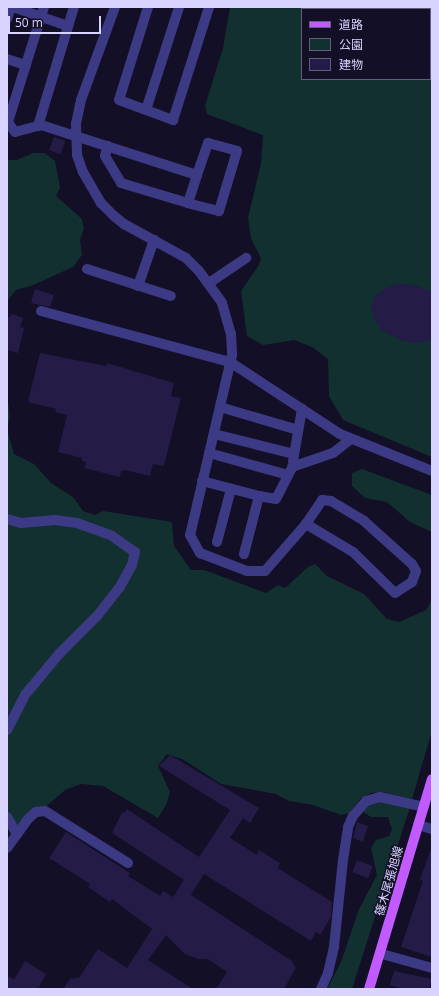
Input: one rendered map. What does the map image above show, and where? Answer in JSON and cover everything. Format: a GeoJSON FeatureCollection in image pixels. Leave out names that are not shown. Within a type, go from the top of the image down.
{"type":"FeatureCollection","features":[{"type":"Feature","properties":{"kind":"main road","name":"篠木尾張旭線"},"geometry":{"type":"LineString","coordinates":[[369,989],[382,954],[432,779]]}},
{"type":"Feature","properties":{"kind":"street"},"geometry":{"type":"LineString","coordinates":[[7,19],[12,7],[43,12],[68,26]]}},
{"type":"Feature","properties":{"kind":"street"},"geometry":{"type":"LineString","coordinates":[[38,126],[74,7]]}},
{"type":"Feature","properties":{"kind":"street"},"geometry":{"type":"LineString","coordinates":[[115,7],[81,100],[75,135],[77,155],[83,172],[101,203],[124,224],[186,258],[209,283],[222,303],[231,334],[230,362],[190,535],[200,553],[247,571],[265,571],[306,524],[322,500],[331,501],[364,520],[412,564],[416,572],[412,582],[395,593],[353,552],[306,524]]}},
{"type":"Feature","properties":{"kind":"street"},"geometry":{"type":"LineString","coordinates":[[148,7],[119,100],[173,120],[209,7]]}},
{"type":"Feature","properties":{"kind":"street"},"geometry":{"type":"LineString","coordinates":[[146,110],[179,7]]}},
{"type":"Feature","properties":{"kind":"street"},"geometry":{"type":"LineString","coordinates":[[43,12],[8,122],[15,132],[38,126],[75,135],[197,175]]}},
{"type":"Feature","properties":{"kind":"street"},"geometry":{"type":"LineString","coordinates":[[7,59],[26,65]]}},
{"type":"Feature","properties":{"kind":"street"},"geometry":{"type":"LineString","coordinates":[[108,146],[105,156],[121,183],[188,203],[219,211],[237,151],[208,143],[188,203]]}},
{"type":"Feature","properties":{"kind":"street"},"geometry":{"type":"LineString","coordinates":[[138,286],[154,240]]}},
{"type":"Feature","properties":{"kind":"street"},"geometry":{"type":"LineString","coordinates":[[209,283],[246,258]]}},
{"type":"Feature","properties":{"kind":"street"},"geometry":{"type":"LineString","coordinates":[[87,269],[171,296]]}},
{"type":"Feature","properties":{"kind":"street"},"geometry":{"type":"LineString","coordinates":[[41,311],[230,362],[340,434],[432,471]]}},
{"type":"Feature","properties":{"kind":"street"},"geometry":{"type":"LineString","coordinates":[[220,407],[298,430]]}},
{"type":"Feature","properties":{"kind":"street"},"geometry":{"type":"LineString","coordinates":[[202,481],[276,499],[290,471],[302,409]]}},
{"type":"Feature","properties":{"kind":"street"},"geometry":{"type":"LineString","coordinates":[[214,434],[294,454]]}},
{"type":"Feature","properties":{"kind":"street"},"geometry":{"type":"LineString","coordinates":[[209,453],[290,471],[333,453],[351,439]]}},
{"type":"Feature","properties":{"kind":"street"},"geometry":{"type":"LineString","coordinates":[[217,542],[231,489]]}},
{"type":"Feature","properties":{"kind":"street"},"geometry":{"type":"LineString","coordinates":[[244,554],[259,496]]}},
{"type":"Feature","properties":{"kind":"street"},"geometry":{"type":"LineString","coordinates":[[7,520],[20,523],[55,520],[77,523],[112,536],[135,552],[132,565],[118,588],[98,615],[59,654],[25,695],[7,730]]}},
{"type":"Feature","properties":{"kind":"street"},"geometry":{"type":"LineString","coordinates":[[321,989],[328,973],[335,941],[343,860],[348,827],[353,816],[366,801],[380,797],[424,806]]}},
{"type":"Feature","properties":{"kind":"street"},"geometry":{"type":"LineString","coordinates":[[7,848],[33,815],[44,811],[128,863]]}},
{"type":"Feature","properties":{"kind":"street"},"geometry":{"type":"LineString","coordinates":[[7,817],[17,834]]}},
{"type":"Feature","properties":{"kind":"street"},"geometry":{"type":"LineString","coordinates":[[418,825],[432,829]]}},
{"type":"Feature","properties":{"kind":"street"},"geometry":{"type":"LineString","coordinates":[[382,954],[432,968]]}},
{"type":"Feature","properties":{"kind":"green space"},"geometry":{"type":"Polygon","coordinates":[[[230,7],[432,7],[432,457],[343,420],[329,396],[328,359],[312,347],[294,340],[263,345],[247,336],[241,291],[259,265],[261,258],[251,239],[248,218],[261,163],[263,135],[207,114],[205,106],[223,48],[230,7]]]}},
{"type":"Feature","properties":{"kind":"green space"},"geometry":{"type":"Polygon","coordinates":[[[33,153],[44,153],[55,161],[60,188],[56,196],[82,219],[84,228],[80,240],[82,255],[73,267],[31,286],[16,290],[7,301],[7,160],[17,160],[33,153]]]}},
{"type":"Feature","properties":{"kind":"green space"},"geometry":{"type":"Polygon","coordinates":[[[7,395],[10,417],[7,429],[7,395]]]}},
{"type":"Feature","properties":{"kind":"green space"},"geometry":{"type":"Polygon","coordinates":[[[7,429],[14,454],[34,464],[51,483],[74,498],[83,511],[95,515],[103,511],[172,522],[174,546],[191,570],[204,570],[266,593],[278,585],[285,588],[308,567],[315,564],[327,576],[364,594],[387,619],[399,622],[426,610],[432,600],[432,731],[412,799],[383,792],[371,793],[360,799],[349,813],[341,815],[313,805],[289,801],[276,794],[221,784],[184,760],[167,754],[158,766],[170,792],[167,803],[158,818],[103,786],[81,784],[65,790],[34,817],[23,833],[7,812],[7,429]]]}},
{"type":"Feature","properties":{"kind":"green space"},"geometry":{"type":"Polygon","coordinates":[[[362,469],[432,495],[432,532],[410,522],[387,502],[365,498],[352,486],[352,473],[362,469]]]}},
{"type":"Feature","properties":{"kind":"green space"},"geometry":{"type":"Polygon","coordinates":[[[382,801],[410,807],[352,989],[327,989],[341,962],[359,909],[377,875],[371,848],[376,840],[389,836],[392,829],[388,817],[371,817],[362,811],[367,805],[382,801]]]}},
{"type":"Feature","properties":{"kind":"building"},"geometry":{"type":"Polygon","coordinates":[[[54,137],[65,141],[60,154],[49,150],[54,137]]]}},
{"type":"Feature","properties":{"kind":"building"},"geometry":{"type":"Polygon","coordinates":[[[400,284],[414,285],[432,292],[432,340],[417,343],[401,340],[384,332],[375,321],[371,307],[375,296],[386,288],[400,284]]]}},
{"type":"Feature","properties":{"kind":"building"},"geometry":{"type":"Polygon","coordinates":[[[35,289],[54,295],[50,307],[31,303],[35,289]]]}},
{"type":"Feature","properties":{"kind":"building"},"geometry":{"type":"Polygon","coordinates":[[[12,314],[23,318],[20,327],[24,328],[18,353],[7,350],[7,319],[12,314]]]}},
{"type":"Feature","properties":{"kind":"building"},"geometry":{"type":"Polygon","coordinates":[[[40,353],[106,366],[107,363],[174,383],[171,396],[181,398],[164,466],[153,464],[150,476],[125,470],[121,471],[120,477],[84,468],[86,462],[82,461],[82,458],[58,452],[67,415],[55,412],[56,409],[28,402],[40,353]]]}},
{"type":"Feature","properties":{"kind":"building"},"geometry":{"type":"Polygon","coordinates":[[[170,755],[259,808],[250,823],[243,818],[230,838],[257,855],[259,850],[280,863],[278,868],[332,902],[331,917],[320,935],[316,932],[311,941],[204,874],[191,895],[292,961],[296,968],[284,989],[216,989],[227,972],[208,959],[198,959],[185,954],[166,935],[148,960],[193,989],[63,989],[70,979],[79,978],[98,949],[127,968],[152,929],[112,899],[110,902],[88,887],[90,884],[49,858],[66,832],[130,873],[128,876],[160,896],[163,891],[173,897],[184,880],[112,833],[122,812],[124,813],[127,809],[199,857],[230,810],[159,766],[170,755]]]}},
{"type":"Feature","properties":{"kind":"building"},"geometry":{"type":"Polygon","coordinates":[[[357,822],[368,826],[363,842],[353,838],[357,822]]]}},
{"type":"Feature","properties":{"kind":"building"},"geometry":{"type":"Polygon","coordinates":[[[430,851],[432,851],[432,957],[401,947],[423,881],[420,880],[430,851]]]}},
{"type":"Feature","properties":{"kind":"building"},"geometry":{"type":"Polygon","coordinates":[[[357,860],[373,866],[368,878],[352,872],[357,860]]]}},
{"type":"Feature","properties":{"kind":"building"},"geometry":{"type":"Polygon","coordinates":[[[25,961],[46,974],[38,989],[7,989],[7,976],[14,979],[25,961]]]}},
{"type":"Feature","properties":{"kind":"building"},"geometry":{"type":"Polygon","coordinates":[[[394,971],[432,979],[429,989],[404,989],[390,985],[394,971]]]}}]}
